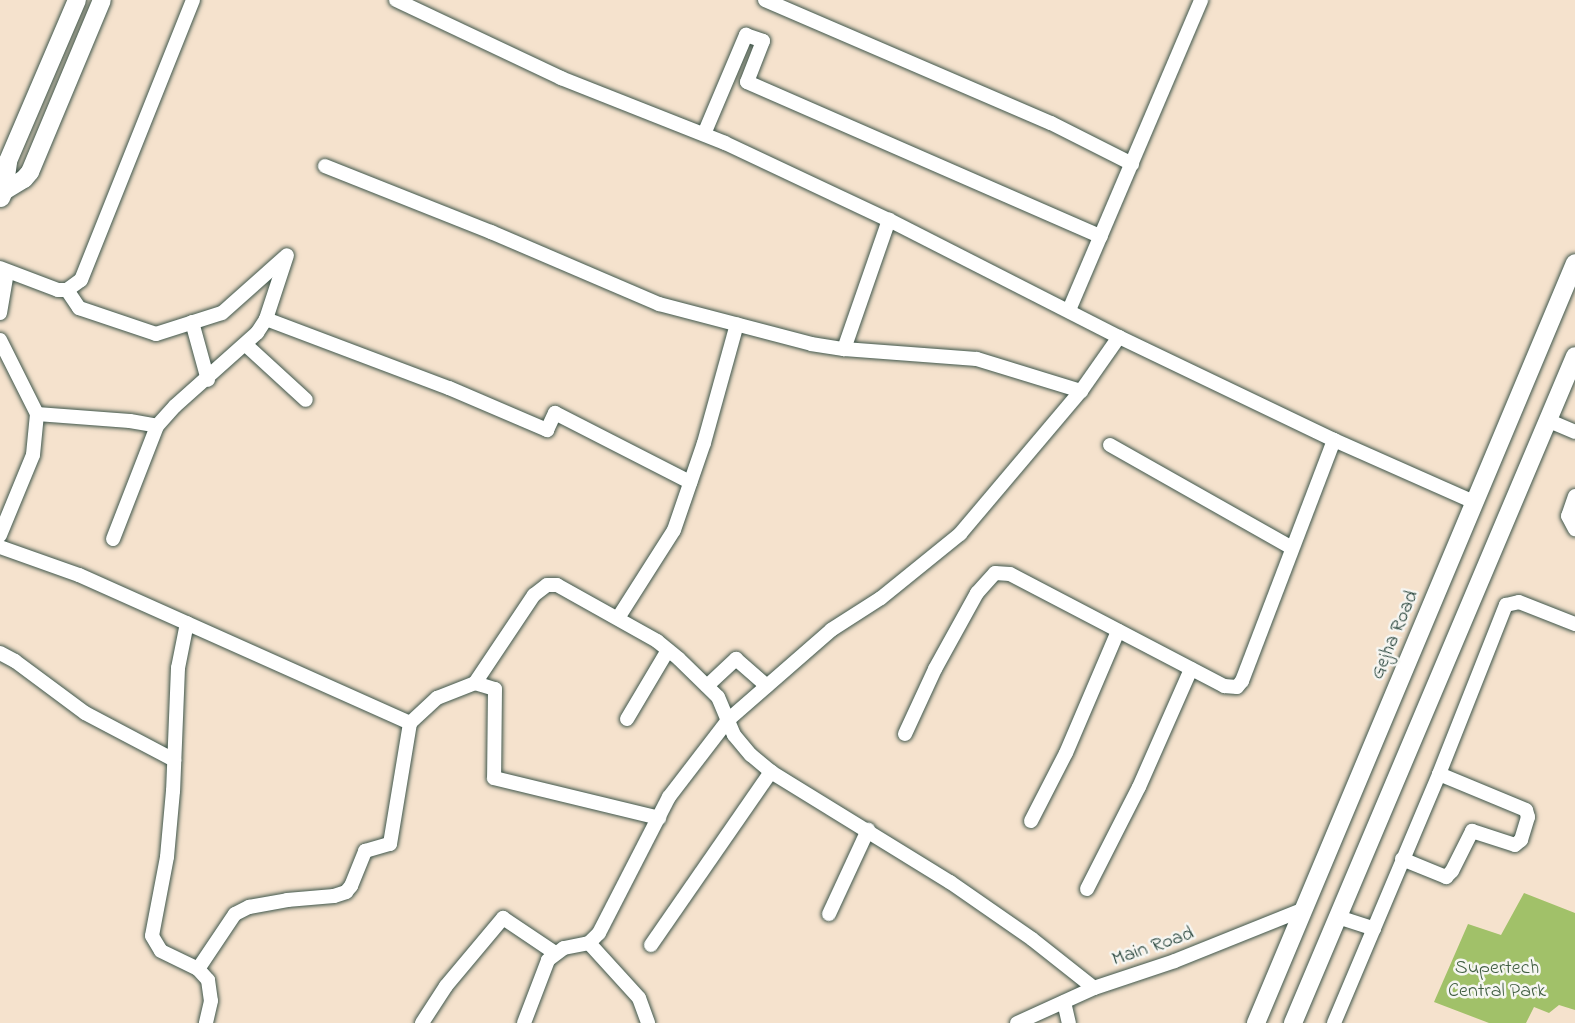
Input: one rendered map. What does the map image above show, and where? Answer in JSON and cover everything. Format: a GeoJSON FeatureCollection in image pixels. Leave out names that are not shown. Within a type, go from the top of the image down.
{"type":"FeatureCollection","features":[{"type":"Feature","properties":{"kind":"street"},"geometry":{"type":"LineString","coordinates":[[2,195],[8,161],[77,0]]}},
{"type":"Feature","properties":{"kind":"street"},"geometry":{"type":"LineString","coordinates":[[2,195],[30,172],[102,0]]}},
{"type":"Feature","properties":{"kind":"street"},"geometry":{"type":"LineString","coordinates":[[0,313],[4,270],[58,290],[67,290],[81,280],[193,0]]}},
{"type":"Feature","properties":{"kind":"street"},"geometry":{"type":"LineString","coordinates":[[396,0],[561,78],[704,134],[889,220],[1119,337],[1335,440],[1476,503]]}},
{"type":"Feature","properties":{"kind":"street"},"geometry":{"type":"LineString","coordinates":[[765,0],[1051,123],[1132,164]]}},
{"type":"Feature","properties":{"kind":"street"},"geometry":{"type":"LineString","coordinates":[[1069,310],[1201,0]]}},
{"type":"Feature","properties":{"kind":"street"},"geometry":{"type":"LineString","coordinates":[[704,134],[746,34],[764,41],[747,82],[1101,237]]}},
{"type":"Feature","properties":{"kind":"street"},"geometry":{"type":"LineString","coordinates":[[324,166],[492,232],[659,304],[811,344],[844,349],[977,359],[1081,391]]}},
{"type":"Feature","properties":{"kind":"street"},"geometry":{"type":"LineString","coordinates":[[844,349],[889,220]]}},
{"type":"Feature","properties":{"kind":"street"},"geometry":{"type":"LineString","coordinates":[[67,290],[79,308],[156,334],[222,313],[287,255],[266,318],[246,345],[175,406],[157,426],[113,539]]}},
{"type":"Feature","properties":{"kind":"street","name":"Gejha Road"},"geometry":{"type":"LineString","coordinates":[[1256,1023],[1575,263]]}},
{"type":"Feature","properties":{"kind":"street"},"geometry":{"type":"LineString","coordinates":[[266,318],[448,388],[547,430],[555,413],[690,482]]}},
{"type":"Feature","properties":{"kind":"street"},"geometry":{"type":"LineString","coordinates":[[192,322],[208,380]]}},
{"type":"Feature","properties":{"kind":"street"},"geometry":{"type":"LineString","coordinates":[[618,618],[674,530],[704,443],[736,324]]}},
{"type":"Feature","properties":{"kind":"street"},"geometry":{"type":"LineString","coordinates":[[524,1023],[543,968],[555,953],[589,943],[599,933],[669,797],[728,720],[831,630],[881,598],[960,534],[1081,391],[1119,337]]}},
{"type":"Feature","properties":{"kind":"street"},"geometry":{"type":"LineString","coordinates":[[0,340],[37,414],[33,455],[0,536]]}},
{"type":"Feature","properties":{"kind":"street"},"geometry":{"type":"LineString","coordinates":[[246,345],[306,400]]}},
{"type":"Feature","properties":{"kind":"street"},"geometry":{"type":"LineString","coordinates":[[1293,1023],[1575,356]]}},
{"type":"Feature","properties":{"kind":"street"},"geometry":{"type":"LineString","coordinates":[[37,414],[129,421],[157,426]]}},
{"type":"Feature","properties":{"kind":"street"},"geometry":{"type":"LineString","coordinates":[[1548,420],[1575,432]]}},
{"type":"Feature","properties":{"kind":"street"},"geometry":{"type":"LineString","coordinates":[[905,734],[956,631],[982,586],[995,573],[1010,574],[1231,688],[1242,681],[1335,440]]}},
{"type":"Feature","properties":{"kind":"street"},"geometry":{"type":"LineString","coordinates":[[1110,445],[1292,548]]}},
{"type":"Feature","properties":{"kind":"street"},"geometry":{"type":"LineString","coordinates":[[1575,496],[1568,516],[1575,529]]}},
{"type":"Feature","properties":{"kind":"street"},"geometry":{"type":"LineString","coordinates":[[0,547],[78,575],[410,723]]}},
{"type":"Feature","properties":{"kind":"street"},"geometry":{"type":"LineString","coordinates":[[198,969],[235,914],[249,907],[341,894],[351,886],[364,851],[390,844],[410,723],[437,698],[475,682],[534,595],[547,585],[557,585],[618,618],[668,650],[718,697],[734,735],[750,755],[771,772],[868,830],[983,905],[1094,988]]}},
{"type":"Feature","properties":{"kind":"street"},"geometry":{"type":"LineString","coordinates":[[1334,1023],[1439,774],[1506,605],[1519,602],[1575,624]]}},
{"type":"Feature","properties":{"kind":"street"},"geometry":{"type":"LineString","coordinates":[[187,623],[178,668],[167,857],[152,936],[161,951],[198,969],[208,980],[212,990],[206,1023]]}},
{"type":"Feature","properties":{"kind":"street"},"geometry":{"type":"LineString","coordinates":[[1031,821],[1066,753],[1118,631]]}},
{"type":"Feature","properties":{"kind":"street"},"geometry":{"type":"LineString","coordinates":[[627,719],[668,650]]}},
{"type":"Feature","properties":{"kind":"street"},"geometry":{"type":"LineString","coordinates":[[0,653],[15,661],[85,713],[174,760]]}},
{"type":"Feature","properties":{"kind":"street"},"geometry":{"type":"LineString","coordinates":[[707,686],[736,658],[767,686]]}},
{"type":"Feature","properties":{"kind":"street"},"geometry":{"type":"LineString","coordinates":[[1088,889],[1139,787],[1191,669]]}},
{"type":"Feature","properties":{"kind":"street"},"geometry":{"type":"LineString","coordinates":[[475,682],[495,689],[494,778],[659,818]]}},
{"type":"Feature","properties":{"kind":"street"},"geometry":{"type":"LineString","coordinates":[[651,945],[771,772]]}},
{"type":"Feature","properties":{"kind":"street"},"geometry":{"type":"LineString","coordinates":[[1402,859],[1446,877],[1452,871],[1472,831],[1515,845],[1521,840],[1528,817],[1526,810],[1439,774]]}},
{"type":"Feature","properties":{"kind":"street"},"geometry":{"type":"LineString","coordinates":[[829,914],[868,830]]}},
{"type":"Feature","properties":{"kind":"street","name":"Main Road"},"geometry":{"type":"LineString","coordinates":[[1017,1023],[1094,988],[1175,961],[1302,910]]}},
{"type":"Feature","properties":{"kind":"street"},"geometry":{"type":"LineString","coordinates":[[1338,917],[1374,929]]}},
{"type":"Feature","properties":{"kind":"street"},"geometry":{"type":"LineString","coordinates":[[422,1023],[446,986],[503,918],[555,953]]}},
{"type":"Feature","properties":{"kind":"street"},"geometry":{"type":"LineString","coordinates":[[589,943],[639,998],[648,1023]]}},
{"type":"Feature","properties":{"kind":"street"},"geometry":{"type":"LineString","coordinates":[[1064,1002],[1069,1023]]}},
{"type":"Feature","properties":{"kind":"green space","name":"Supertech Central Park"},"geometry":{"type":"Polygon","coordinates":[[[1524,893],[1575,913],[1575,1010],[1559,1005],[1549,1013],[1534,1007],[1526,1023],[1489,1023],[1434,1002],[1468,924],[1501,935],[1524,893]]]}}]}
